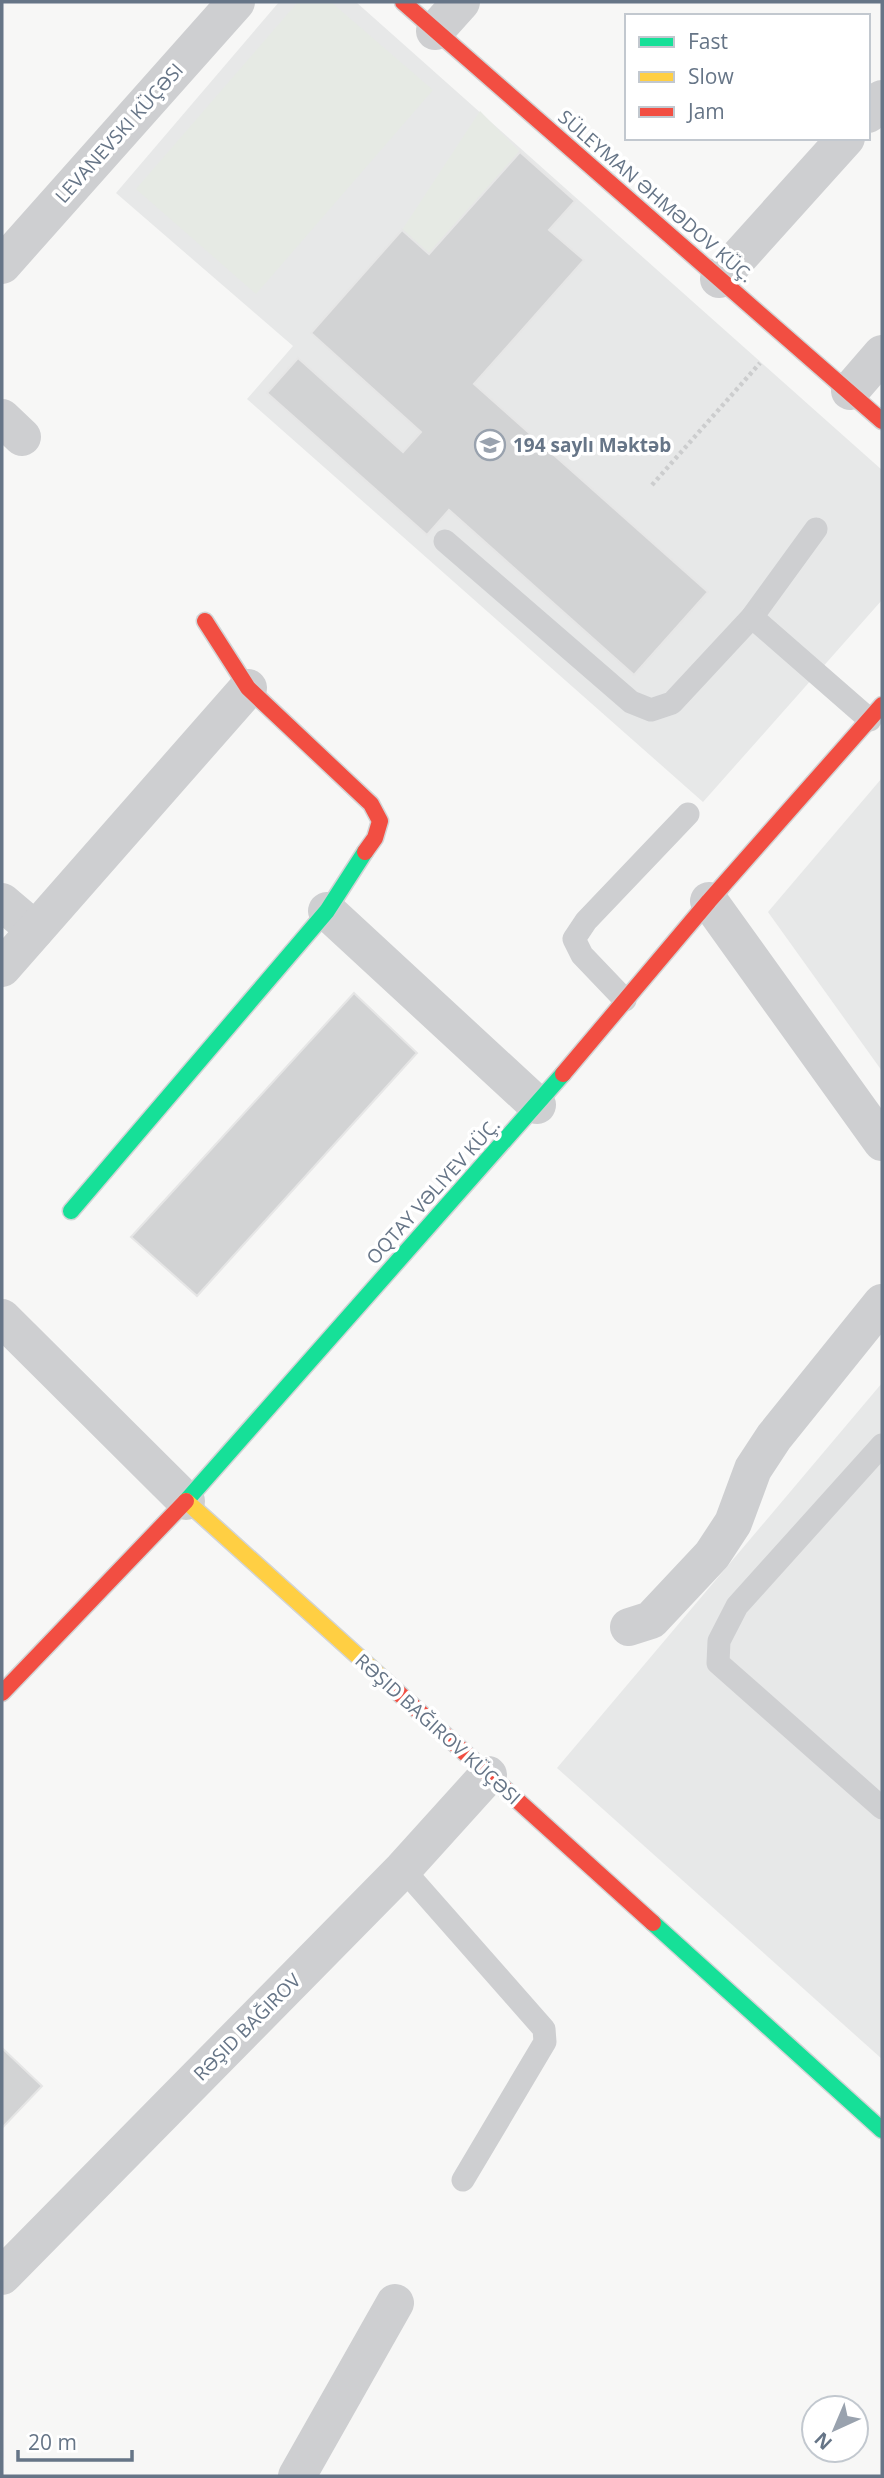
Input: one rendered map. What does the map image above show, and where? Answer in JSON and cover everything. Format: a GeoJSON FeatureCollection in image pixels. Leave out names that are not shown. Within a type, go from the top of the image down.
{"type":"FeatureCollection","features":[{"type":"Feature","properties":{"kind":"street","name":"LEVANEVSKI KÜÇƏSI"},"geometry":{"type":"LineString","coordinates":[[2,265],[236,2]]}},
{"type":"Feature","properties":{"kind":"street","name":"SÜLEYMAN ƏHMƏDOV KÜÇ."},"geometry":{"type":"LineString","coordinates":[[403,2],[882,421]]}},
{"type":"Feature","properties":{"kind":"street"},"geometry":{"type":"LineString","coordinates":[[435,31],[461,2]]}},
{"type":"Feature","properties":{"kind":"street"},"geometry":{"type":"LineString","coordinates":[[870,112],[882,99]]}},
{"type":"Feature","properties":{"kind":"street"},"geometry":{"type":"LineString","coordinates":[[719,279],[844,140]]}},
{"type":"Feature","properties":{"kind":"street"},"geometry":{"type":"LineString","coordinates":[[849,391],[882,354]]}},
{"type":"Feature","properties":{"kind":"street"},"geometry":{"type":"LineString","coordinates":[[71,1210],[327,911],[375,838],[380,821],[371,804],[248,688],[205,621]]}},
{"type":"Feature","properties":{"kind":"street"},"geometry":{"type":"LineString","coordinates":[[2,968],[248,688]]}},
{"type":"Feature","properties":{"kind":"street","name":"OQTAY VƏLIYEV KÜÇ."},"geometry":{"type":"LineString","coordinates":[[2,1693],[186,1501],[537,1105],[709,901],[876,713]]}},
{"type":"Feature","properties":{"kind":"street"},"geometry":{"type":"LineString","coordinates":[[709,901],[882,1142]]}},
{"type":"Feature","properties":{"kind":"street"},"geometry":{"type":"LineString","coordinates":[[2,902],[35,930]]}},
{"type":"Feature","properties":{"kind":"street"},"geometry":{"type":"LineString","coordinates":[[327,911],[537,1105]]}},
{"type":"Feature","properties":{"kind":"street"},"geometry":{"type":"LineString","coordinates":[[629,1626],[651,1620],[712,1555],[733,1523],[753,1469],[774,1437],[882,1303]]}},
{"type":"Feature","properties":{"kind":"street"},"geometry":{"type":"LineString","coordinates":[[2,1318],[186,1501],[882,2130]]}},
{"type":"Feature","properties":{"kind":"street"},"geometry":{"type":"LineString","coordinates":[[2,2276],[402,1869],[488,1775]]}},
{"type":"Feature","properties":{"kind":"street"},"geometry":{"type":"LineString","coordinates":[[297,2476],[395,2303]]}},
{"type":"Feature","properties":{"kind":"lane"},"geometry":{"type":"LineString","coordinates":[[445,541],[631,702],[652,710],[673,703],[751,617],[816,529]]}},
{"type":"Feature","properties":{"kind":"lane"},"geometry":{"type":"LineString","coordinates":[[751,617],[876,713]]}},
{"type":"Feature","properties":{"kind":"lane"},"geometry":{"type":"LineString","coordinates":[[625,1000],[582,955],[574,939],[586,920],[688,814]]}},
{"type":"Feature","properties":{"kind":"lane"},"geometry":{"type":"LineString","coordinates":[[882,1445],[737,1606],[719,1641],[718,1662],[882,1808]]}},
{"type":"Feature","properties":{"kind":"lane"},"geometry":{"type":"LineString","coordinates":[[402,1869],[544,2029],[544,2042],[463,2180]]}},
{"type":"Feature","properties":{"kind":"path"},"geometry":{"type":"LineString","coordinates":[[652,485],[784,336]]}},
{"type":"Feature","properties":{"kind":"shaded area"},"geometry":{"type":"Polygon","coordinates":[[[279,2],[356,2],[882,470],[882,600],[703,802],[247,399],[293,346],[116,193],[279,2]]]}},
{"type":"Feature","properties":{"kind":"shaded area"},"geometry":{"type":"Polygon","coordinates":[[[298,2],[331,2],[433,90],[256,294],[136,189],[298,2]]]}},
{"type":"Feature","properties":{"kind":"shaded area"},"geometry":{"type":"Polygon","coordinates":[[[480,111],[520,152],[429,254],[402,230],[480,111]]]}},
{"type":"Feature","properties":{"kind":"shaded area"},"geometry":{"type":"Polygon","coordinates":[[[882,778],[882,1071],[768,912],[882,778]]]}},
{"type":"Feature","properties":{"kind":"shaded area"},"geometry":{"type":"Polygon","coordinates":[[[882,1383],[882,2059],[557,1768],[882,1383]]]}},
{"type":"Feature","properties":{"kind":"building"},"geometry":{"type":"Polygon","coordinates":[[[520,152],[575,201],[549,230],[584,260],[474,384],[708,592],[634,675],[449,510],[427,535],[267,393],[298,358],[403,452],[421,432],[311,333],[402,230],[429,254],[520,152]]]}},
{"type":"Feature","properties":{"kind":"building"},"geometry":{"type":"Polygon","coordinates":[[[354,993],[417,1053],[197,1296],[131,1237],[354,993]]]}},
{"type":"Feature","properties":{"kind":"building"},"geometry":{"type":"Polygon","coordinates":[[[2,2048],[42,2086],[2,2128],[2,2048]]]}},
{"type":"Feature","properties":{"kind":"traffic: fast"},"geometry":{"type":"LineString","coordinates":[[71,1211],[327,911],[365,852]]}},
{"type":"Feature","properties":{"kind":"traffic: fast"},"geometry":{"type":"LineString","coordinates":[[186,1501],[563,1074]]}},
{"type":"Feature","properties":{"kind":"traffic: fast"},"geometry":{"type":"LineString","coordinates":[[653,1923],[882,2130]]}},
{"type":"Feature","properties":{"kind":"traffic: slow"},"geometry":{"type":"LineString","coordinates":[[186,1501],[392,1687]]}},
{"type":"Feature","properties":{"kind":"traffic: jam"},"geometry":{"type":"LineString","coordinates":[[403,2],[882,421]]}},
{"type":"Feature","properties":{"kind":"traffic: jam"},"geometry":{"type":"LineString","coordinates":[[205,621],[248,688],[371,804],[380,821],[375,838],[365,852]]}},
{"type":"Feature","properties":{"kind":"traffic: jam"},"geometry":{"type":"LineString","coordinates":[[563,1074],[709,901],[882,705]]}},
{"type":"Feature","properties":{"kind":"traffic: jam"},"geometry":{"type":"LineString","coordinates":[[2,1693],[186,1501]]}},
{"type":"Feature","properties":{"kind":"traffic: jam"},"geometry":{"type":"LineString","coordinates":[[392,1687],[653,1923]]}},
{"type":"Feature","properties":{"kind":"place","name":"194 saylı Məktəb"},"geometry":{"type":"Point","coordinates":[490,445]}}]}
